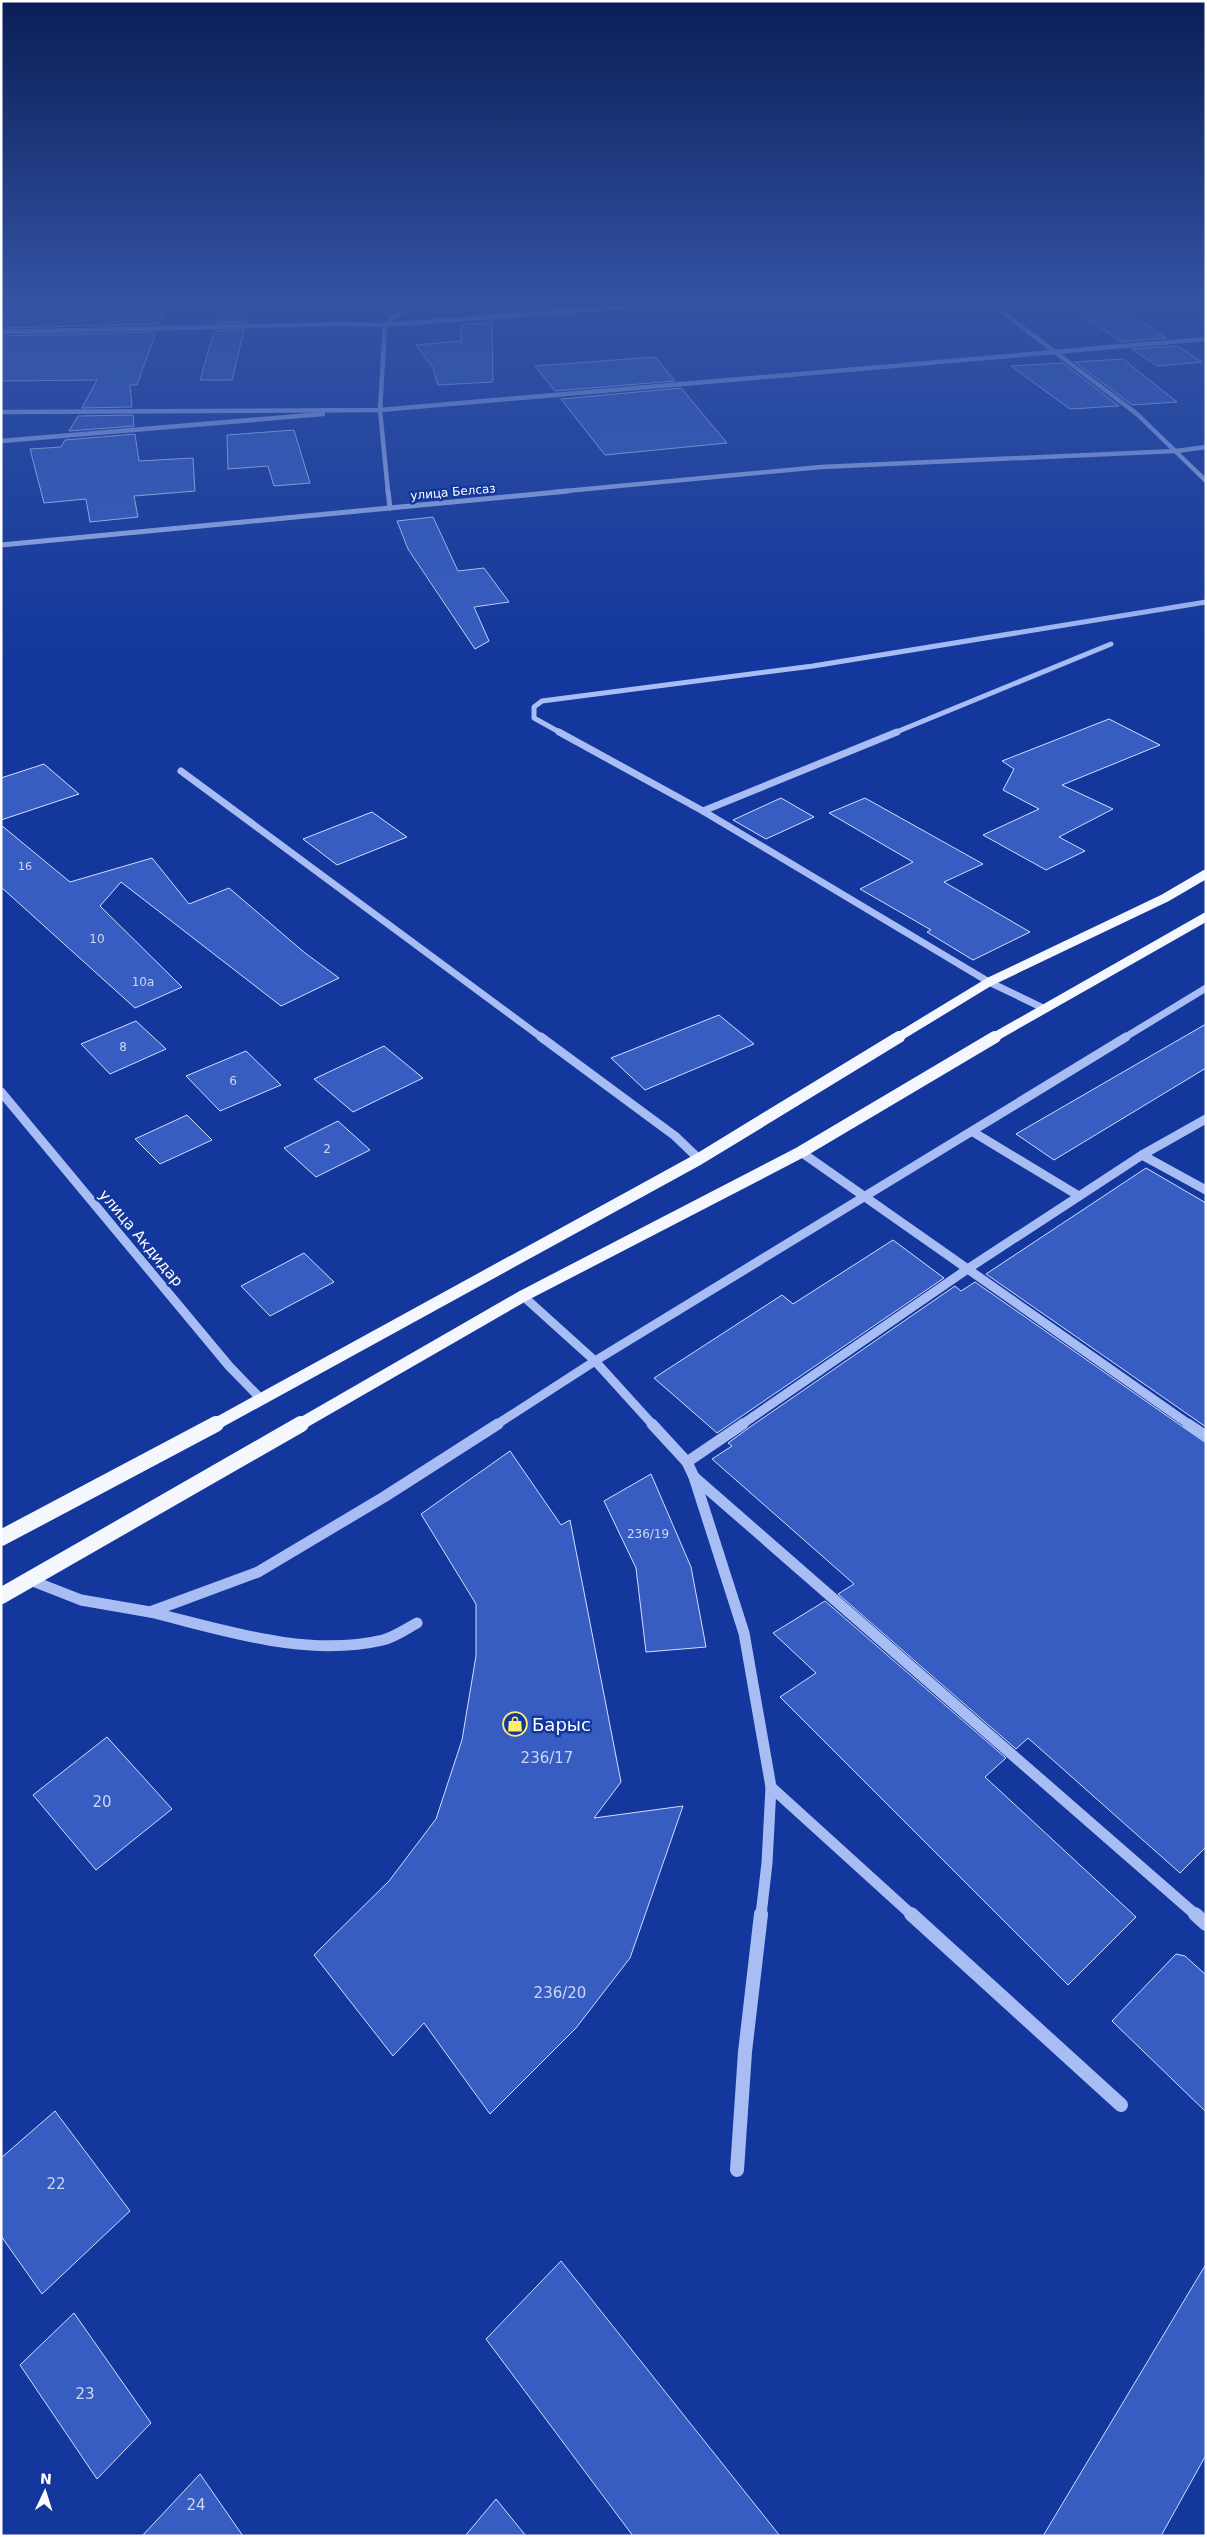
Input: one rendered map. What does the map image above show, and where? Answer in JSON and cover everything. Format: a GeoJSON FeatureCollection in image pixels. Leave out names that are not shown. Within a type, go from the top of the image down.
{"type":"FeatureCollection","features":[{"type":"Feature","properties":{"kind":"main road"},"geometry":{"type":"LineString","coordinates":[[1,1538],[261,1399],[699,1159],[988,982],[1165,898],[1206,874]]}},
{"type":"Feature","properties":{"kind":"main road"},"geometry":{"type":"LineString","coordinates":[[1,1596],[523,1296],[801,1152],[1043,1008],[1206,917]]}},
{"type":"Feature","properties":{"kind":"street"},"geometry":{"type":"LineString","coordinates":[[1,442],[257,420]]}},
{"type":"Feature","properties":{"kind":"street"},"geometry":{"type":"LineString","coordinates":[[381,420],[390,508]]}},
{"type":"Feature","properties":{"kind":"street"},"geometry":{"type":"LineString","coordinates":[[1144,420],[1206,481]]}},
{"type":"Feature","properties":{"kind":"street","name":"улица Белсаз"},"geometry":{"type":"LineString","coordinates":[[1,545],[821,467],[1176,452],[1206,447]]}},
{"type":"Feature","properties":{"kind":"street"},"geometry":{"type":"LineString","coordinates":[[1043,1008],[988,982],[703,811],[534,718],[534,707],[542,700],[813,666],[1206,602]]}},
{"type":"Feature","properties":{"kind":"street"},"geometry":{"type":"LineString","coordinates":[[703,811],[1111,644]]}},
{"type":"Feature","properties":{"kind":"street"},"geometry":{"type":"LineString","coordinates":[[181,771],[675,1136],[699,1159]]}},
{"type":"Feature","properties":{"kind":"street"},"geometry":{"type":"LineString","coordinates":[[150,1612],[258,1572],[384,1497],[595,1361],[866,1198],[1206,988]]}},
{"type":"Feature","properties":{"kind":"street","name":"улица Акдидар"},"geometry":{"type":"LineString","coordinates":[[1,1092],[223,1358],[261,1399]]}},
{"type":"Feature","properties":{"kind":"street"},"geometry":{"type":"LineString","coordinates":[[687,1462],[969,1268],[1142,1155],[1206,1119]]}},
{"type":"Feature","properties":{"kind":"street"},"geometry":{"type":"LineString","coordinates":[[973,1132],[1079,1196]]}},
{"type":"Feature","properties":{"kind":"street"},"geometry":{"type":"LineString","coordinates":[[801,1152],[1206,1436]]}},
{"type":"Feature","properties":{"kind":"street"},"geometry":{"type":"LineString","coordinates":[[1142,1155],[1206,1190]]}},
{"type":"Feature","properties":{"kind":"street"},"geometry":{"type":"LineString","coordinates":[[523,1296],[595,1361],[687,1462],[694,1477],[744,1634],[771,1787],[767,1863],[745,2052],[737,2170]]}},
{"type":"Feature","properties":{"kind":"street"},"geometry":{"type":"LineString","coordinates":[[694,1477],[1206,1924]]}},
{"type":"Feature","properties":{"kind":"street"},"geometry":{"type":"LineString","coordinates":[[30,1580],[81,1600],[150,1612],[269,1640],[341,1645],[384,1640],[417,1623]]}},
{"type":"Feature","properties":{"kind":"street"},"geometry":{"type":"LineString","coordinates":[[771,1787],[1121,2106]]}},
{"type":"Feature","properties":{"kind":"building"},"geometry":{"type":"Polygon","coordinates":[[[75,420],[133,420],[134,426],[69,431],[75,420]]]}},
{"type":"Feature","properties":{"kind":"building"},"geometry":{"type":"Polygon","coordinates":[[[578,420],[708,420],[727,443],[605,455],[578,420]]]}},
{"type":"Feature","properties":{"kind":"building"},"geometry":{"type":"Polygon","coordinates":[[[294,430],[310,483],[274,486],[268,466],[228,469],[227,435],[294,430]]]}},
{"type":"Feature","properties":{"kind":"building"},"geometry":{"type":"Polygon","coordinates":[[[135,434],[139,461],[193,458],[195,491],[134,496],[138,517],[90,522],[86,499],[44,503],[30,449],[61,447],[65,440],[135,434]]]}},
{"type":"Feature","properties":{"kind":"building"},"geometry":{"type":"Polygon","coordinates":[[[433,517],[458,571],[484,568],[509,602],[474,607],[489,641],[475,649],[408,549],[397,521],[433,517]]]}},
{"type":"Feature","properties":{"kind":"building"},"geometry":{"type":"Polygon","coordinates":[[[1109,719],[1160,745],[1062,785],[1113,809],[1059,837],[1085,851],[1046,870],[983,835],[1039,809],[1003,790],[1014,769],[1002,761],[1109,719]]]}},
{"type":"Feature","properties":{"kind":"building"},"geometry":{"type":"Polygon","coordinates":[[[44,764],[79,794],[1,820],[1,778],[44,764]]]}},
{"type":"Feature","properties":{"kind":"building"},"geometry":{"type":"Polygon","coordinates":[[[781,798],[814,817],[766,839],[733,820],[781,798]]]}},
{"type":"Feature","properties":{"kind":"building"},"geometry":{"type":"Polygon","coordinates":[[[865,798],[983,864],[944,882],[1030,932],[973,960],[927,932],[931,930],[860,889],[913,862],[829,813],[865,798]]]}},
{"type":"Feature","properties":{"kind":"building"},"geometry":{"type":"Polygon","coordinates":[[[372,812],[407,837],[337,865],[303,839],[372,812]]]}},
{"type":"Feature","properties":{"kind":"building"},"geometry":{"type":"Polygon","coordinates":[[[1,825],[70,882],[152,858],[189,904],[229,888],[305,953],[339,978],[281,1006],[121,882],[100,906],[182,987],[135,1008],[1,887],[1,825]]]}},
{"type":"Feature","properties":{"kind":"building"},"geometry":{"type":"Polygon","coordinates":[[[719,1015],[754,1044],[645,1090],[611,1058],[719,1015]]]}},
{"type":"Feature","properties":{"kind":"building"},"geometry":{"type":"Polygon","coordinates":[[[136,1021],[166,1049],[110,1074],[81,1044],[136,1021]]]}},
{"type":"Feature","properties":{"kind":"building"},"geometry":{"type":"Polygon","coordinates":[[[1206,1024],[1206,1068],[1054,1160],[1016,1134],[1206,1024]]]}},
{"type":"Feature","properties":{"kind":"building"},"geometry":{"type":"Polygon","coordinates":[[[384,1046],[423,1078],[353,1112],[314,1079],[384,1046]]]}},
{"type":"Feature","properties":{"kind":"building"},"geometry":{"type":"Polygon","coordinates":[[[246,1051],[281,1085],[220,1111],[186,1076],[246,1051]]]}},
{"type":"Feature","properties":{"kind":"building"},"geometry":{"type":"Polygon","coordinates":[[[187,1115],[212,1140],[160,1164],[135,1139],[187,1115]]]}},
{"type":"Feature","properties":{"kind":"building"},"geometry":{"type":"Polygon","coordinates":[[[338,1121],[370,1150],[316,1177],[284,1148],[338,1121]]]}},
{"type":"Feature","properties":{"kind":"building"},"geometry":{"type":"Polygon","coordinates":[[[1146,1168],[1206,1203],[1206,1427],[986,1274],[1146,1168]]]}},
{"type":"Feature","properties":{"kind":"building"},"geometry":{"type":"Polygon","coordinates":[[[893,1240],[944,1278],[717,1433],[654,1378],[782,1295],[793,1304],[893,1240]]]}},
{"type":"Feature","properties":{"kind":"building"},"geometry":{"type":"Polygon","coordinates":[[[304,1253],[334,1282],[270,1316],[241,1286],[304,1253]]]}},
{"type":"Feature","properties":{"kind":"building"},"geometry":{"type":"Polygon","coordinates":[[[975,1282],[1206,1443],[1206,1847],[1180,1873],[1028,1738],[1016,1749],[838,1594],[854,1584],[712,1459],[732,1446],[728,1443],[750,1427],[955,1286],[961,1291],[975,1282]]]}},
{"type":"Feature","properties":{"kind":"building"},"geometry":{"type":"Polygon","coordinates":[[[510,1451],[561,1525],[570,1520],[621,1782],[594,1818],[683,1806],[630,1958],[576,2028],[490,2114],[424,2023],[393,2056],[314,1955],[389,1881],[436,1819],[462,1740],[476,1656],[476,1604],[421,1514],[510,1451]]]}},
{"type":"Feature","properties":{"kind":"building"},"geometry":{"type":"Polygon","coordinates":[[[651,1474],[691,1567],[706,1647],[646,1652],[636,1568],[604,1501],[651,1474]]]}},
{"type":"Feature","properties":{"kind":"building"},"geometry":{"type":"Polygon","coordinates":[[[825,1601],[1006,1758],[985,1777],[1136,1917],[1068,1985],[780,1697],[816,1673],[773,1633],[825,1601]]]}},
{"type":"Feature","properties":{"kind":"building"},"geometry":{"type":"Polygon","coordinates":[[[107,1737],[172,1809],[96,1870],[33,1795],[107,1737]]]}},
{"type":"Feature","properties":{"kind":"building"},"geometry":{"type":"Polygon","coordinates":[[[1176,1954],[1185,1956],[1206,1975],[1206,2112],[1112,2021],[1176,1954]]]}},
{"type":"Feature","properties":{"kind":"building"},"geometry":{"type":"Polygon","coordinates":[[[55,2111],[130,2211],[42,2294],[1,2236],[1,2158],[55,2111]]]}},
{"type":"Feature","properties":{"kind":"building"},"geometry":{"type":"Polygon","coordinates":[[[561,2261],[780,2536],[633,2536],[486,2339],[561,2261]]]}},
{"type":"Feature","properties":{"kind":"building"},"geometry":{"type":"Polygon","coordinates":[[[1206,2264],[1206,2455],[1161,2536],[1043,2536],[1206,2264]]]}},
{"type":"Feature","properties":{"kind":"building"},"geometry":{"type":"Polygon","coordinates":[[[74,2313],[151,2423],[97,2479],[20,2365],[74,2313]]]}},
{"type":"Feature","properties":{"kind":"building"},"geometry":{"type":"Polygon","coordinates":[[[200,2474],[243,2536],[142,2536],[200,2474]]]}},
{"type":"Feature","properties":{"kind":"building"},"geometry":{"type":"Polygon","coordinates":[[[496,2499],[526,2536],[465,2536],[496,2499]]]}},
{"type":"Feature","properties":{"kind":"place","name":"Барыс"},"geometry":{"type":"Point","coordinates":[515,1724]}}]}
